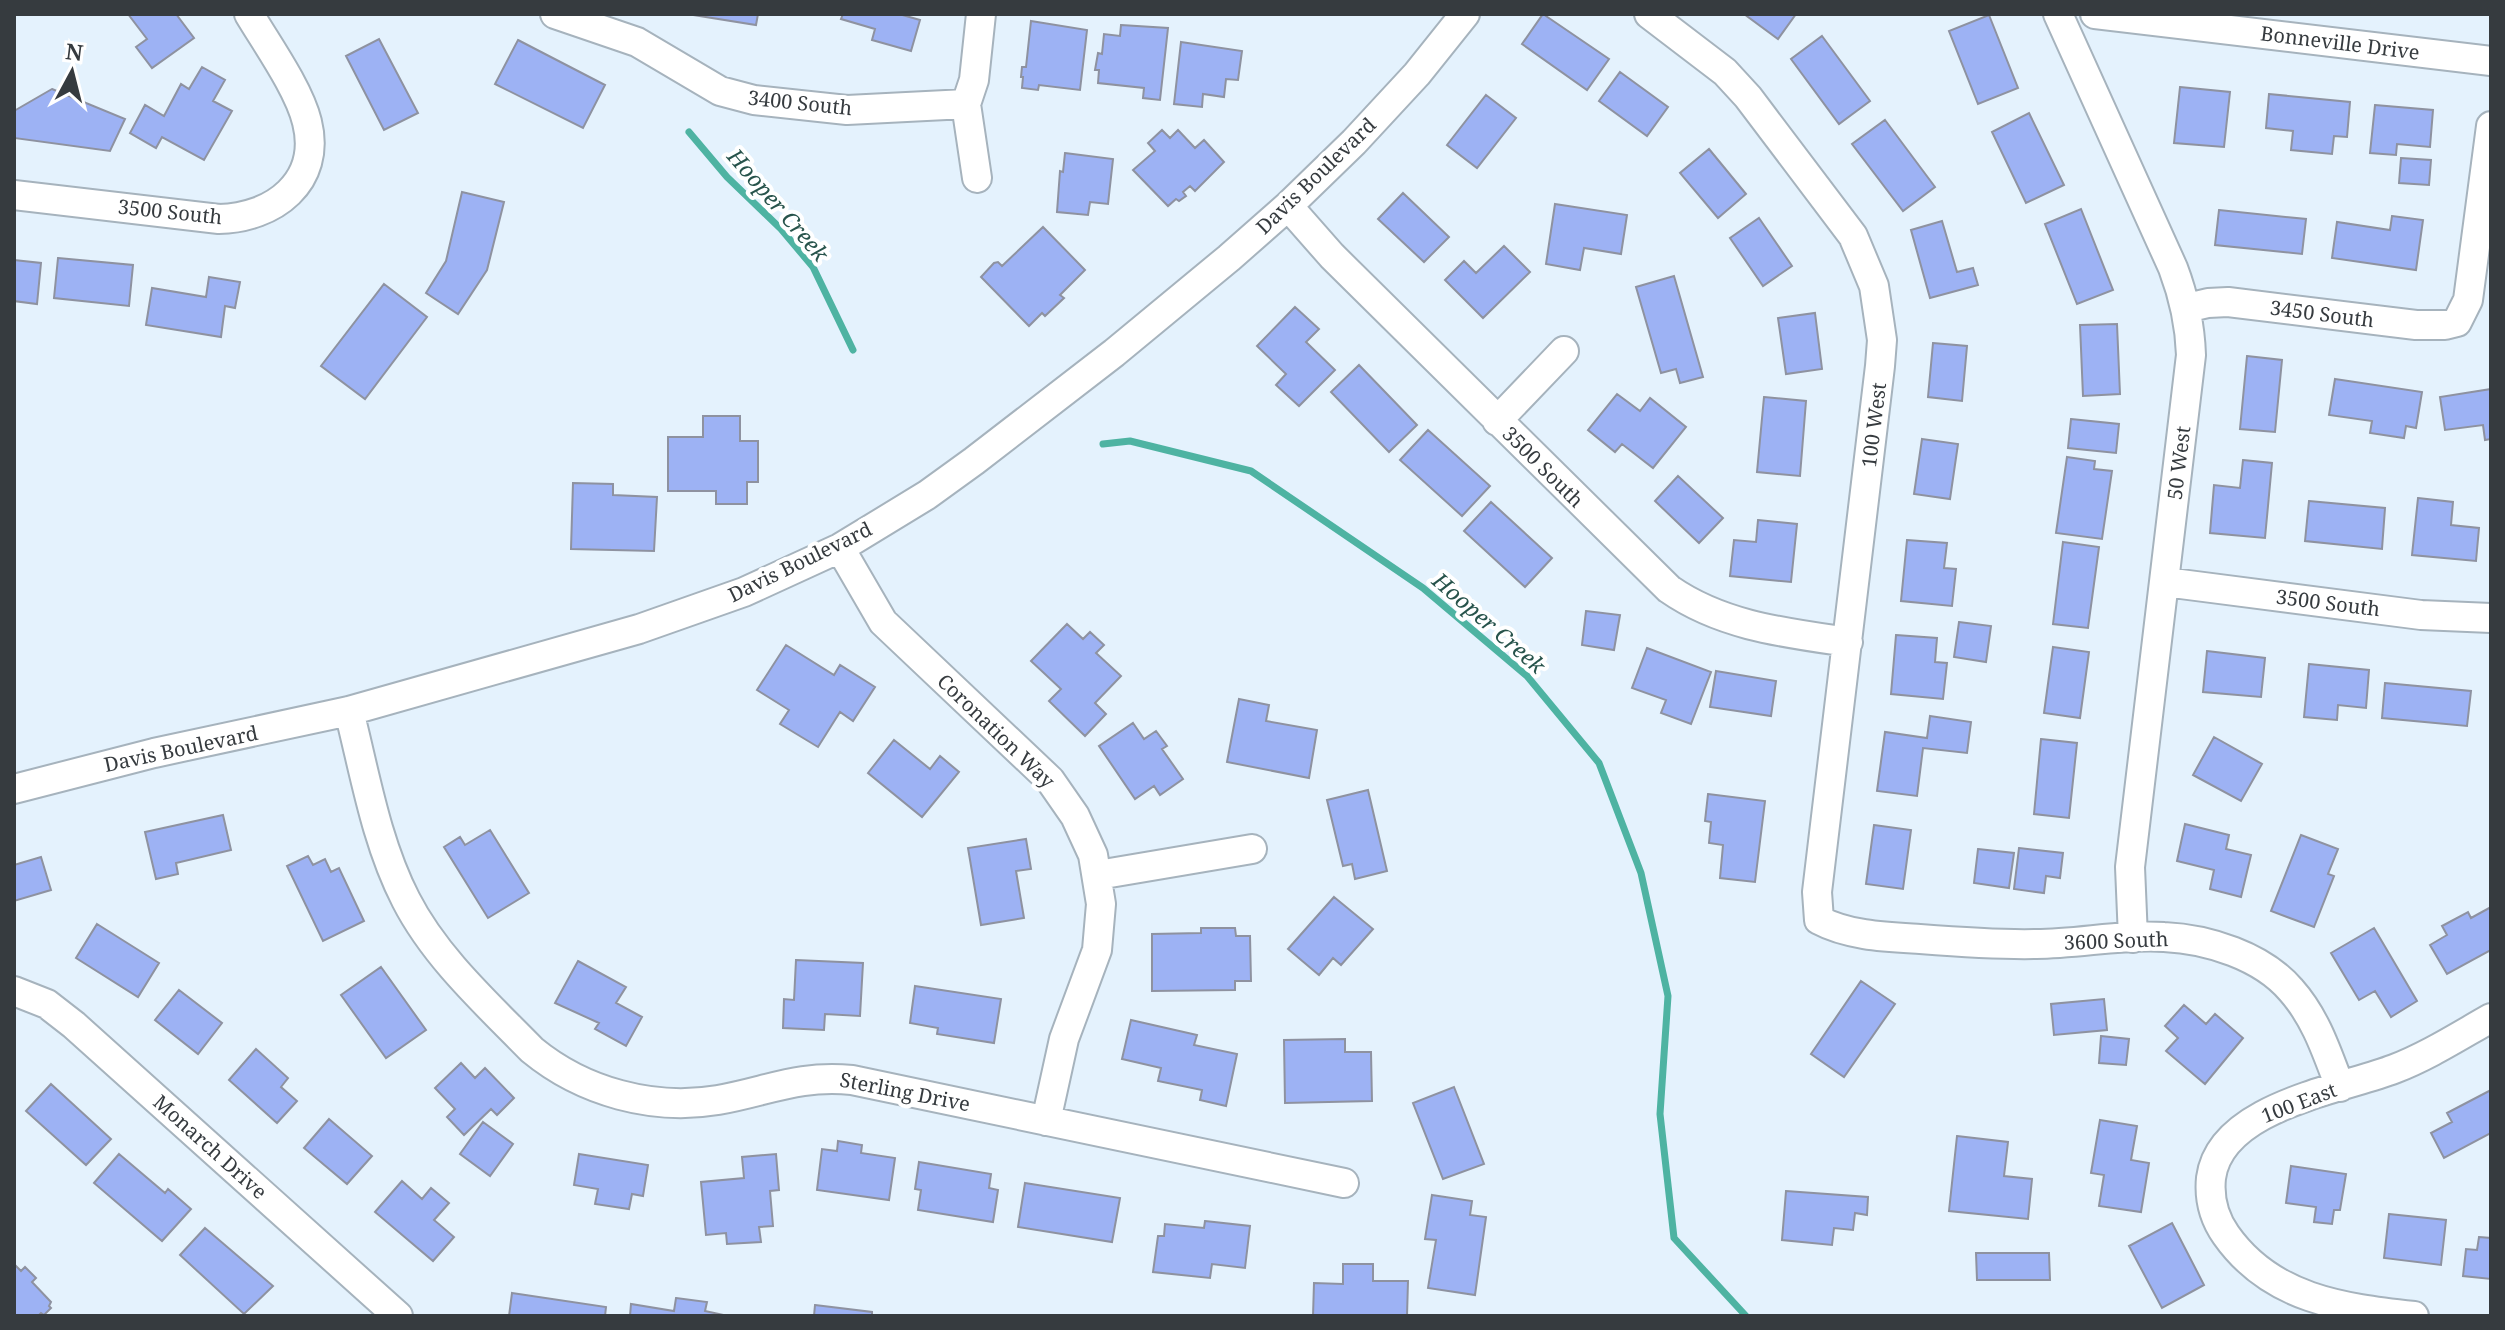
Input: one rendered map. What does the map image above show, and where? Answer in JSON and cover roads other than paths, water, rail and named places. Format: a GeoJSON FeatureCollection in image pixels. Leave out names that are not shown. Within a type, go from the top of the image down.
{"type":"FeatureCollection","features":[{"type":"Feature","properties":{"kind":"street","name":"3500 South"},"geometry":{"type":"LineString","coordinates":[[14,195],[234,218],[260,213],[284,199],[293,190],[304,167],[309,133],[303,110],[249,14]]}},
{"type":"Feature","properties":{"kind":"street","name":"3400 South"},"geometry":{"type":"LineString","coordinates":[[555,14],[637,42],[720,91],[754,100],[847,110],[966,104]]}},
{"type":"Feature","properties":{"kind":"street"},"geometry":{"type":"LineString","coordinates":[[977,178],[966,104],[974,80],[981,14]]}},
{"type":"Feature","properties":{"kind":"street","name":"Davis Boulevard"},"geometry":{"type":"LineString","coordinates":[[14,789],[154,753],[349,711],[692,612],[840,548],[927,495],[974,461],[1126,343],[1288,206],[1417,74],[1465,14]]}},
{"type":"Feature","properties":{"kind":"street","name":"100 West"},"geometry":{"type":"LineString","coordinates":[[1649,14],[1715,64],[1748,97],[1853,236],[1874,286],[1881,326],[1880,366],[1817,892],[1819,920]]}},
{"type":"Feature","properties":{"kind":"street","name":"50 West"},"geometry":{"type":"LineString","coordinates":[[2058,14],[2173,268],[2187,308],[2191,355],[2130,867],[2133,938]]}},
{"type":"Feature","properties":{"kind":"street","name":"Bonneville Drive"},"geometry":{"type":"LineString","coordinates":[[2095,14],[2491,61]]}},
{"type":"Feature","properties":{"kind":"street","name":"3450 South"},"geometry":{"type":"LineString","coordinates":[[2187,308],[2228,302],[2416,325],[2457,322],[2468,300],[2491,126]]}},
{"type":"Feature","properties":{"kind":"street","name":"3500 South"},"geometry":{"type":"LineString","coordinates":[[1288,206],[1332,256],[1651,574],[1686,601],[1737,621],[1848,642]]}},
{"type":"Feature","properties":{"kind":"street"},"geometry":{"type":"LineString","coordinates":[[1497,421],[1564,351]]}},
{"type":"Feature","properties":{"kind":"street","name":"Coronation Way"},"geometry":{"type":"LineString","coordinates":[[840,548],[883,622],[1050,780],[1085,834],[1098,875],[1101,927],[1097,950],[1064,1039],[1046,1121]]}},
{"type":"Feature","properties":{"kind":"street","name":"3500 South"},"geometry":{"type":"LineString","coordinates":[[2165,582],[2421,615],[2491,618]]}},
{"type":"Feature","properties":{"kind":"street","name":"Sterling Drive"},"geometry":{"type":"LineString","coordinates":[[349,711],[384,845],[406,901],[442,955],[546,1062],[607,1091],[655,1102],[719,1100],[790,1081],[832,1078],[873,1083],[1344,1183]]}},
{"type":"Feature","properties":{"kind":"street"},"geometry":{"type":"LineString","coordinates":[[1098,875],[1252,849]]}},
{"type":"Feature","properties":{"kind":"street","name":"3600 South"},"geometry":{"type":"LineString","coordinates":[[1819,920],[1845,930],[1944,941],[2035,944],[2164,937],[2213,945],[2266,968],[2290,988],[2309,1014],[2340,1087]]}},
{"type":"Feature","properties":{"kind":"street","name":"Monarch Drive"},"geometry":{"type":"LineString","coordinates":[[14,991],[47,1004],[74,1025],[398,1316]]}},
{"type":"Feature","properties":{"kind":"street","name":"100 East"},"geometry":{"type":"LineString","coordinates":[[2414,1316],[2336,1306],[2279,1285],[2245,1259],[2222,1230],[2211,1201],[2212,1170],[2226,1141],[2270,1111],[2411,1063],[2491,1018]]}},
{"type":"Feature","properties":{"kind":"waterway","name":"Hooper Creek"},"geometry":{"type":"LineString","coordinates":[[689,132],[727,177],[781,229],[813,267],[853,350]]}},
{"type":"Feature","properties":{"kind":"waterway","name":"Hooper Creek"},"geometry":{"type":"LineString","coordinates":[[1103,444],[1130,441],[1251,471],[1423,588],[1527,676],[1599,763],[1641,873],[1668,996],[1660,1114],[1674,1238],[1746,1316]]}}]}
